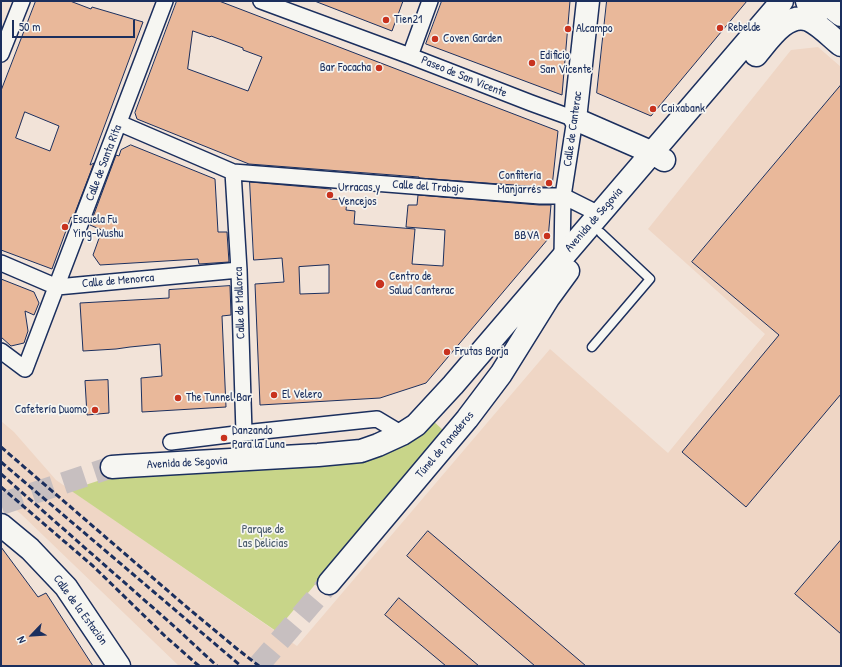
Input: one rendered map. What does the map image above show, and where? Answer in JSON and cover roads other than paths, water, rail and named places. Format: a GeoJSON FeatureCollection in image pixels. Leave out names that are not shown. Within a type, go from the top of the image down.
{"type":"FeatureCollection","features":[{"type":"Feature","properties":{"kind":"main road","name":"Calle de Canterac"},"geometry":{"type":"LineString","coordinates":[[575,119],[588,1]]}},
{"type":"Feature","properties":{"kind":"main road","name":"Avenida de Segovia"},"geometry":{"type":"LineString","coordinates":[[658,157],[782,1]]}},
{"type":"Feature","properties":{"kind":"main road"},"geometry":{"type":"LineString","coordinates":[[807,1],[818,25],[841,45]]}},
{"type":"Feature","properties":{"kind":"main road"},"geometry":{"type":"LineString","coordinates":[[823,1],[841,15]]}},
{"type":"Feature","properties":{"kind":"main road","name":"Avenida de Segovia"},"geometry":{"type":"LineString","coordinates":[[112,467],[318,455],[361,451],[402,434],[416,425],[426,415],[562,257],[600,223],[658,157],[782,26],[790,20],[800,19],[809,20],[818,25]]}},
{"type":"Feature","properties":{"kind":"main road","name":"Paseo de San Vicente"},"geometry":{"type":"LineString","coordinates":[[575,119],[658,157]]}},
{"type":"Feature","properties":{"kind":"main road","name":"Avenida de Segovia"},"geometry":{"type":"LineString","coordinates":[[549,297],[600,223]]}},
{"type":"Feature","properties":{"kind":"main road","name":"Túnel de Panaderos"},"geometry":{"type":"LineString","coordinates":[[329,583],[467,419],[501,374],[549,297]]}},
{"type":"Feature","properties":{"kind":"main road","name":"Calle de la Estación"},"geometry":{"type":"LineString","coordinates":[[1,525],[30,549],[66,587],[119,666]]}},
{"type":"Feature","properties":{"kind":"street"},"geometry":{"type":"LineString","coordinates":[[1,54],[22,1]]}},
{"type":"Feature","properties":{"kind":"street","name":"Calle de Santa Rita"},"geometry":{"type":"LineString","coordinates":[[1,351],[25,369],[165,1]]}},
{"type":"Feature","properties":{"kind":"street","name":"Paseo de San Vicente"},"geometry":{"type":"LineString","coordinates":[[261,1],[410,56],[530,104],[575,119]]}},
{"type":"Feature","properties":{"kind":"street"},"geometry":{"type":"LineString","coordinates":[[410,56],[430,1]]}},
{"type":"Feature","properties":{"kind":"street","name":"Calle de Canterac"},"geometry":{"type":"LineString","coordinates":[[562,257],[564,196],[575,119]]}},
{"type":"Feature","properties":{"kind":"street","name":"Calle del Trabajo"},"geometry":{"type":"LineString","coordinates":[[119,123],[233,172],[540,196],[564,196],[600,223]]}},
{"type":"Feature","properties":{"kind":"street","name":"Calle de Mallorca"},"geometry":{"type":"LineString","coordinates":[[233,172],[239,270],[244,433]]}},
{"type":"Feature","properties":{"kind":"street","name":"Calle de Menorca"},"geometry":{"type":"LineString","coordinates":[[1,263],[57,287],[239,270]]}},
{"type":"Feature","properties":{"kind":"street","name":"Avenida de Segovia"},"geometry":{"type":"LineString","coordinates":[[171,442],[377,419],[402,434]]}},
{"type":"Feature","properties":{"kind":"lane"},"geometry":{"type":"LineString","coordinates":[[592,347],[650,279],[600,223]]}},
{"type":"Feature","properties":{"kind":"tunnel"},"geometry":{"type":"LineString","coordinates":[[1,504],[112,467]]}},
{"type":"Feature","properties":{"kind":"tunnel"},"geometry":{"type":"LineString","coordinates":[[258,666],[329,583]]}},
{"type":"Feature","properties":{"kind":"railway"},"geometry":{"type":"LineString","coordinates":[[1,447],[189,609],[259,666]]}},
{"type":"Feature","properties":{"kind":"railway"},"geometry":{"type":"LineString","coordinates":[[1,462],[241,666]]}},
{"type":"Feature","properties":{"kind":"railway"},"geometry":{"type":"LineString","coordinates":[[1,474],[175,627],[217,666]]}},
{"type":"Feature","properties":{"kind":"railway"},"geometry":{"type":"LineString","coordinates":[[1,487],[93,566],[166,637],[199,666]]}},
{"type":"Feature","properties":{"kind":"place","name":"Tien21"},"geometry":{"type":"Point","coordinates":[386,20]}},
{"type":"Feature","properties":{"kind":"place","name":"Rebelde"},"geometry":{"type":"Point","coordinates":[720,28]}},
{"type":"Feature","properties":{"kind":"place","name":"Alcampo"},"geometry":{"type":"Point","coordinates":[568,29]}},
{"type":"Feature","properties":{"kind":"place","name":"Coven Garden"},"geometry":{"type":"Point","coordinates":[435,39]}},
{"type":"Feature","properties":{"kind":"place","name":"Edificio San Vicente"},"geometry":{"type":"Point","coordinates":[532,63]}},
{"type":"Feature","properties":{"kind":"place","name":"Bar Focacha"},"geometry":{"type":"Point","coordinates":[379,68]}},
{"type":"Feature","properties":{"kind":"place","name":"Caixabank"},"geometry":{"type":"Point","coordinates":[653,109]}},
{"type":"Feature","properties":{"kind":"place","name":"Confitería Manjarrés"},"geometry":{"type":"Point","coordinates":[549,183]}},
{"type":"Feature","properties":{"kind":"place","name":"Urracas y Vencejos"},"geometry":{"type":"Point","coordinates":[330,195]}},
{"type":"Feature","properties":{"kind":"place","name":"Escuela Fu Ying-Wushu"},"geometry":{"type":"Point","coordinates":[65,227]}},
{"type":"Feature","properties":{"kind":"place","name":"BBVA"},"geometry":{"type":"Point","coordinates":[547,236]}},
{"type":"Feature","properties":{"kind":"place","name":"Centro de Salud Canterac"},"geometry":{"type":"Point","coordinates":[380,284]}},
{"type":"Feature","properties":{"kind":"place","name":"Frutas Borja"},"geometry":{"type":"Point","coordinates":[447,352]}},
{"type":"Feature","properties":{"kind":"place","name":"El Velero"},"geometry":{"type":"Point","coordinates":[274,395]}},
{"type":"Feature","properties":{"kind":"place","name":"The Tunnel Bar"},"geometry":{"type":"Point","coordinates":[178,398]}},
{"type":"Feature","properties":{"kind":"place","name":"Cafetería Duomo"},"geometry":{"type":"Point","coordinates":[95,410]}},
{"type":"Feature","properties":{"kind":"place","name":"Danzando Para la Luna"},"geometry":{"type":"Point","coordinates":[224,438]}},
{"type":"Feature","properties":{"kind":"park label","name":"Parque de Las Delicias"},"geometry":{"type":"Point","coordinates":[263,537]}}]}
